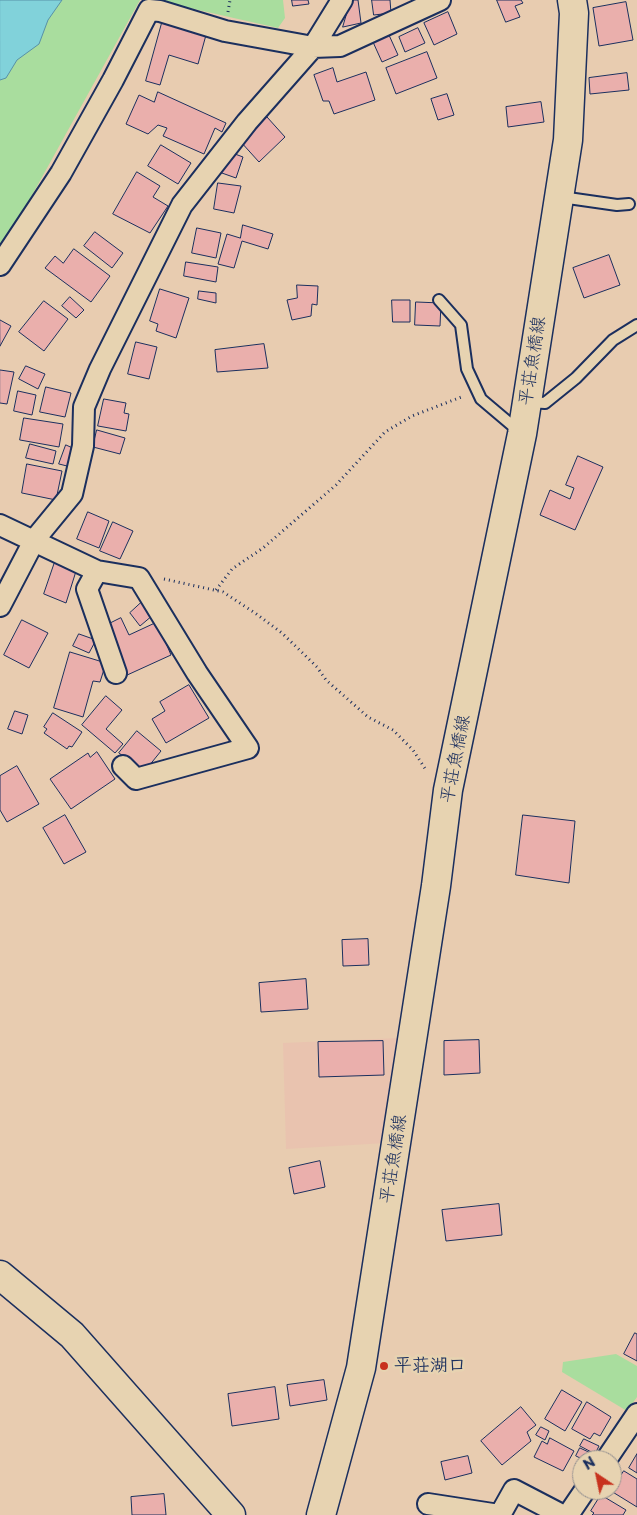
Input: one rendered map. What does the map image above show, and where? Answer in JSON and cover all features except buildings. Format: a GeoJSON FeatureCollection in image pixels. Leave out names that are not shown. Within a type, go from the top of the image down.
{"type":"FeatureCollection","features":[{"type":"Feature","properties":{"kind":"main road","name":"平荘魚橋線"},"geometry":{"type":"LineString","coordinates":[[321,1515],[361,1368],[436,886],[448,790],[522,434],[568,140],[572,0]]}},
{"type":"Feature","properties":{"kind":"main road"},"geometry":{"type":"LineString","coordinates":[[0,1275],[72,1335],[230,1515]]}},
{"type":"Feature","properties":{"kind":"street"},"geometry":{"type":"LineString","coordinates":[[0,606],[35,540],[72,494],[83,446],[84,407],[100,369],[182,205],[247,122],[313,48],[342,0]]}},
{"type":"Feature","properties":{"kind":"street"},"geometry":{"type":"LineString","coordinates":[[0,265],[61,174],[149,10],[160,11],[225,31],[313,48],[340,46],[440,0]]}},
{"type":"Feature","properties":{"kind":"street"},"geometry":{"type":"LineString","coordinates":[[0,525],[97,570],[139,578],[197,673],[248,748],[136,779],[123,766]]}},
{"type":"Feature","properties":{"kind":"street"},"geometry":{"type":"LineString","coordinates":[[97,570],[87,589],[116,674]]}},
{"type":"Feature","properties":{"kind":"street"},"geometry":{"type":"LineString","coordinates":[[613,1450],[637,1414]]}},
{"type":"Feature","properties":{"kind":"street"},"geometry":{"type":"LineString","coordinates":[[428,1504],[499,1515],[514,1490],[562,1515]]}},
{"type":"Feature","properties":{"kind":"street"},"geometry":{"type":"LineString","coordinates":[[568,1515],[578,1500]]}},
{"type":"Feature","properties":{"kind":"lane"},"geometry":{"type":"LineString","coordinates":[[560,197],[617,205],[629,204]]}},
{"type":"Feature","properties":{"kind":"lane"},"geometry":{"type":"LineString","coordinates":[[438,300],[461,325],[467,369],[481,399],[522,434]]}},
{"type":"Feature","properties":{"kind":"lane"},"geometry":{"type":"LineString","coordinates":[[527,402],[545,403],[576,378],[613,340],[637,325]]}},
{"type":"Feature","properties":{"kind":"path"},"geometry":{"type":"LineString","coordinates":[[216,590],[232,569],[269,543],[336,485],[385,432],[412,416],[477,391]]}},
{"type":"Feature","properties":{"kind":"path"},"geometry":{"type":"LineString","coordinates":[[139,578],[172,580],[216,590],[239,601],[282,633],[317,667],[338,692],[368,717],[393,730],[413,750],[434,784],[448,790]]}},
{"type":"Feature","properties":{"kind":"shaded area"},"geometry":{"type":"Polygon","coordinates":[[[399,1038],[386,1143],[286,1149],[283,1043],[399,1038]]]}},
{"type":"Feature","properties":{"kind":"green space"},"geometry":{"type":"Polygon","coordinates":[[[0,0],[140,0],[5,244],[0,248],[0,0]]]}},
{"type":"Feature","properties":{"kind":"green space"},"geometry":{"type":"Polygon","coordinates":[[[154,0],[283,0],[285,18],[278,28],[154,0]]]}},
{"type":"Feature","properties":{"kind":"green space"},"geometry":{"type":"Polygon","coordinates":[[[616,1354],[637,1366],[637,1397],[627,1411],[562,1372],[563,1362],[616,1354]]]}},
{"type":"Feature","properties":{"kind":"water"},"geometry":{"type":"Polygon","coordinates":[[[0,0],[62,0],[48,20],[39,44],[17,60],[6,78],[0,80],[0,0]]]}},
{"type":"Feature","properties":{"kind":"place","name":"平荘湖口"},"geometry":{"type":"Point","coordinates":[384,1366]}}]}
